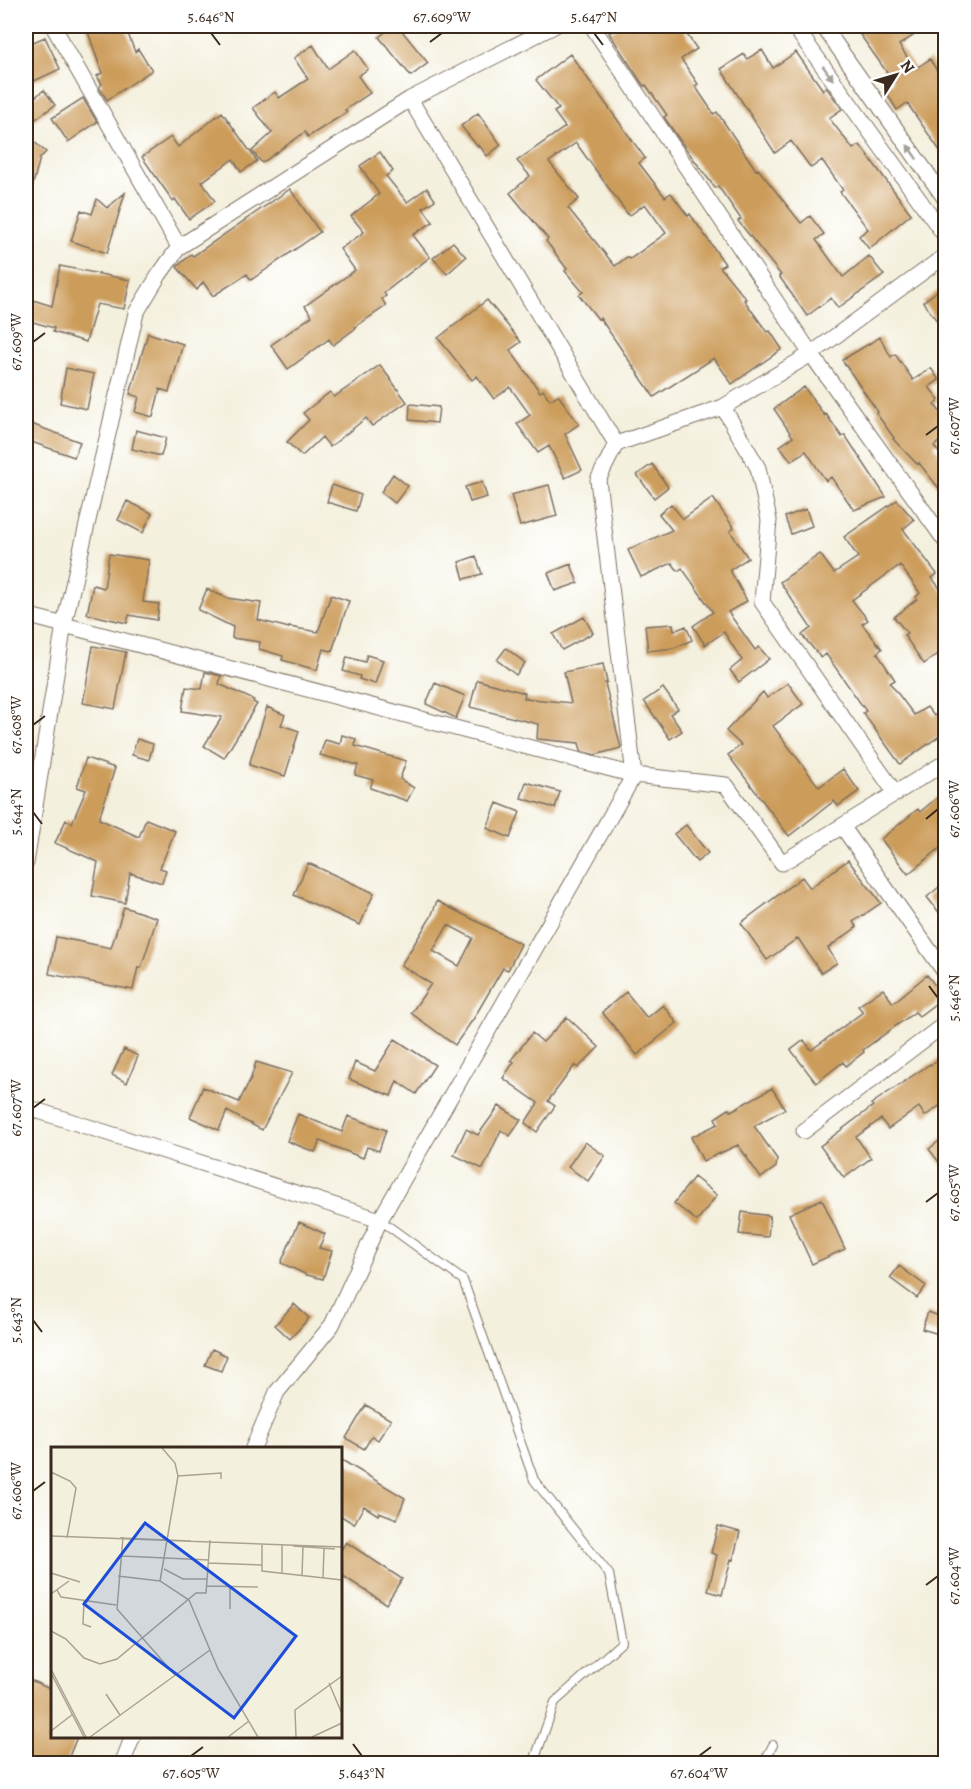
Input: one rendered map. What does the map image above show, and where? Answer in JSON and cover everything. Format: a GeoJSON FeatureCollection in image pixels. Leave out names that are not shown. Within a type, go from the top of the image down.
{"type":"FeatureCollection","features":[{"type":"Feature","properties":{"kind":"street"},"geometry":{"type":"LineString","coordinates":[[53,26],[179,247]]}},
{"type":"Feature","properties":{"kind":"street"},"geometry":{"type":"LineString","coordinates":[[26,862],[64,624],[136,313],[159,274],[179,247],[410,99],[554,26]]}},
{"type":"Feature","properties":{"kind":"street"},"geometry":{"type":"LineString","coordinates":[[592,26],[811,354],[945,542]]}},
{"type":"Feature","properties":{"kind":"street"},"geometry":{"type":"LineString","coordinates":[[794,26],[945,237]]}},
{"type":"Feature","properties":{"kind":"street"},"geometry":{"type":"LineString","coordinates":[[823,26],[945,200]]}},
{"type":"Feature","properties":{"kind":"street"},"geometry":{"type":"LineString","coordinates":[[410,99],[616,444]]}},
{"type":"Feature","properties":{"kind":"street"},"geometry":{"type":"LineString","coordinates":[[254,1447],[277,1392],[332,1325],[380,1220],[634,775],[598,480],[616,444],[723,407],[811,354],[945,255]]}},
{"type":"Feature","properties":{"kind":"street"},"geometry":{"type":"LineString","coordinates":[[723,407],[758,468],[769,520],[762,602],[896,795]]}},
{"type":"Feature","properties":{"kind":"street"},"geometry":{"type":"LineString","coordinates":[[26,615],[634,775],[726,785],[782,863],[896,795],[945,762]]}},
{"type":"Feature","properties":{"kind":"street"},"geometry":{"type":"LineString","coordinates":[[842,826],[945,974]]}},
{"type":"Feature","properties":{"kind":"street"},"geometry":{"type":"LineString","coordinates":[[804,1131],[945,1023]]}},
{"type":"Feature","properties":{"kind":"street"},"geometry":{"type":"LineString","coordinates":[[26,1107],[380,1220]]}},
{"type":"Feature","properties":{"kind":"street"},"geometry":{"type":"LineString","coordinates":[[122,1764],[133,1738]]}},
{"type":"Feature","properties":{"kind":"lane"},"geometry":{"type":"LineString","coordinates":[[380,1220],[463,1280],[534,1480],[609,1574],[622,1642],[555,1702],[533,1764]]}},
{"type":"Feature","properties":{"kind":"lane"},"geometry":{"type":"LineString","coordinates":[[763,1764],[773,1745]]}},
{"type":"Feature","properties":{"kind":"building"},"geometry":{"type":"Polygon","coordinates":[[[86,26],[125,26],[135,52],[138,49],[152,70],[107,100],[99,87],[102,84],[97,76],[102,73],[86,26]]]}},
{"type":"Feature","properties":{"kind":"building"},"geometry":{"type":"Polygon","coordinates":[[[393,26],[398,26],[428,63],[411,76],[379,37],[393,26]]]}},
{"type":"Feature","properties":{"kind":"building"},"geometry":{"type":"Polygon","coordinates":[[[620,26],[681,26],[697,49],[681,59],[698,84],[695,86],[714,114],[717,112],[756,170],[758,169],[801,223],[810,216],[824,234],[816,240],[843,277],[869,256],[884,275],[838,308],[831,298],[807,316],[779,276],[781,275],[738,221],[741,219],[718,186],[715,188],[681,142],[664,117],[667,115],[646,85],[644,86],[641,82],[609,33],[620,26]]]}},
{"type":"Feature","properties":{"kind":"building"},"geometry":{"type":"Polygon","coordinates":[[[854,26],[928,26],[899,45],[915,69],[930,59],[939,74],[945,69],[945,158],[907,103],[897,110],[883,87],[893,81],[854,26]]]}},
{"type":"Feature","properties":{"kind":"building"},"geometry":{"type":"Polygon","coordinates":[[[45,37],[60,69],[32,82],[26,68],[26,45],[45,37]]]}},
{"type":"Feature","properties":{"kind":"building"},"geometry":{"type":"Polygon","coordinates":[[[313,45],[328,69],[355,50],[368,69],[358,76],[370,93],[345,110],[347,112],[308,137],[305,132],[262,163],[252,151],[272,133],[253,108],[275,92],[279,98],[308,79],[294,58],[313,45]]]}},
{"type":"Feature","properties":{"kind":"building"},"geometry":{"type":"Polygon","coordinates":[[[762,50],[773,68],[796,52],[823,90],[826,87],[842,109],[829,118],[853,149],[860,145],[911,214],[869,249],[859,236],[868,229],[840,192],[843,190],[822,160],[811,168],[791,141],[775,153],[721,69],[744,54],[747,59],[762,50]]]}},
{"type":"Feature","properties":{"kind":"building"},"geometry":{"type":"Polygon","coordinates":[[[570,54],[645,158],[639,163],[665,197],[671,193],[688,216],[690,214],[725,264],[720,267],[782,349],[732,384],[714,358],[654,397],[600,318],[598,319],[579,295],[583,292],[565,271],[567,269],[546,241],[548,239],[510,193],[530,176],[517,161],[565,127],[554,112],[559,109],[536,80],[570,54]],[[576,143],[549,162],[579,199],[568,208],[615,266],[627,257],[630,259],[666,233],[645,204],[629,216],[576,143]]]}},
{"type":"Feature","properties":{"kind":"building"},"geometry":{"type":"Polygon","coordinates":[[[44,90],[55,105],[26,126],[26,104],[44,90]]]}},
{"type":"Feature","properties":{"kind":"building"},"geometry":{"type":"Polygon","coordinates":[[[83,98],[97,122],[68,142],[52,118],[83,98]]]}},
{"type":"Feature","properties":{"kind":"building"},"geometry":{"type":"Polygon","coordinates":[[[222,112],[257,161],[241,172],[233,159],[202,182],[215,201],[189,219],[175,199],[173,201],[142,157],[171,137],[178,147],[222,112]]]}},
{"type":"Feature","properties":{"kind":"building"},"geometry":{"type":"Polygon","coordinates":[[[478,113],[501,145],[487,156],[461,126],[478,113]]]}},
{"type":"Feature","properties":{"kind":"building"},"geometry":{"type":"Polygon","coordinates":[[[33,141],[46,152],[40,158],[30,195],[26,194],[26,149],[33,141]]]}},
{"type":"Feature","properties":{"kind":"building"},"geometry":{"type":"Polygon","coordinates":[[[380,152],[393,171],[386,176],[407,202],[427,188],[435,200],[423,208],[433,222],[413,235],[430,257],[384,293],[386,296],[382,299],[386,306],[333,345],[329,339],[288,369],[271,345],[312,316],[305,306],[355,270],[340,249],[364,232],[351,216],[379,194],[360,166],[380,152]]]}},
{"type":"Feature","properties":{"kind":"building"},"geometry":{"type":"Polygon","coordinates":[[[290,189],[320,232],[251,280],[247,274],[213,296],[203,282],[197,290],[177,267],[191,254],[193,256],[290,189]]]}},
{"type":"Feature","properties":{"kind":"building"},"geometry":{"type":"Polygon","coordinates":[[[125,193],[107,253],[71,241],[81,210],[92,214],[97,199],[107,208],[125,193]]]}},
{"type":"Feature","properties":{"kind":"building"},"geometry":{"type":"Polygon","coordinates":[[[453,242],[466,257],[447,274],[433,258],[453,242]]]}},
{"type":"Feature","properties":{"kind":"building"},"geometry":{"type":"Polygon","coordinates":[[[60,266],[130,280],[124,309],[97,304],[86,342],[53,332],[54,328],[26,320],[30,299],[52,306],[60,266]]]}},
{"type":"Feature","properties":{"kind":"building"},"geometry":{"type":"Polygon","coordinates":[[[945,285],[945,332],[923,302],[945,285]]]}},
{"type":"Feature","properties":{"kind":"building"},"geometry":{"type":"Polygon","coordinates":[[[487,300],[521,342],[510,350],[540,392],[543,390],[550,400],[558,395],[579,424],[565,434],[582,470],[565,478],[549,446],[538,453],[517,424],[530,415],[510,387],[494,399],[477,376],[472,380],[438,338],[487,300]]]}},
{"type":"Feature","properties":{"kind":"building"},"geometry":{"type":"Polygon","coordinates":[[[148,333],[183,344],[169,392],[160,389],[153,417],[135,412],[139,397],[130,394],[148,333]]]}},
{"type":"Feature","properties":{"kind":"building"},"geometry":{"type":"Polygon","coordinates":[[[880,337],[891,357],[895,354],[913,380],[931,368],[939,380],[929,387],[939,400],[934,404],[945,418],[945,437],[934,446],[945,461],[945,496],[919,463],[917,464],[893,439],[876,413],[878,412],[842,360],[880,337]]]}},
{"type":"Feature","properties":{"kind":"building"},"geometry":{"type":"Polygon","coordinates":[[[380,365],[407,402],[372,426],[366,418],[330,447],[322,437],[302,456],[287,442],[309,420],[303,413],[330,392],[334,397],[380,365]]]}},
{"type":"Feature","properties":{"kind":"building"},"geometry":{"type":"Polygon","coordinates":[[[66,368],[94,374],[87,409],[60,403],[66,368]]]}},
{"type":"Feature","properties":{"kind":"building"},"geometry":{"type":"Polygon","coordinates":[[[804,387],[842,437],[845,435],[886,497],[854,510],[831,477],[826,481],[806,451],[791,461],[780,446],[793,437],[774,409],[804,387]]]}},
{"type":"Feature","properties":{"kind":"building"},"geometry":{"type":"Polygon","coordinates":[[[410,404],[439,407],[437,423],[409,420],[410,404]]]}},
{"type":"Feature","properties":{"kind":"building"},"geometry":{"type":"Polygon","coordinates":[[[26,422],[80,442],[74,457],[26,440],[26,422]]]}},
{"type":"Feature","properties":{"kind":"building"},"geometry":{"type":"Polygon","coordinates":[[[136,430],[166,438],[161,456],[132,449],[136,430]]]}},
{"type":"Feature","properties":{"kind":"building"},"geometry":{"type":"Polygon","coordinates":[[[652,464],[668,487],[654,498],[637,475],[652,464]]]}},
{"type":"Feature","properties":{"kind":"building"},"geometry":{"type":"Polygon","coordinates":[[[393,474],[408,486],[395,503],[381,492],[393,474]]]}},
{"type":"Feature","properties":{"kind":"building"},"geometry":{"type":"Polygon","coordinates":[[[482,482],[487,497],[470,502],[465,487],[482,482]]]}},
{"type":"Feature","properties":{"kind":"building"},"geometry":{"type":"Polygon","coordinates":[[[332,485],[361,495],[356,511],[327,502],[332,485]]]}},
{"type":"Feature","properties":{"kind":"building"},"geometry":{"type":"Polygon","coordinates":[[[549,485],[557,516],[520,526],[511,495],[549,485]]]}},
{"type":"Feature","properties":{"kind":"building"},"geometry":{"type":"Polygon","coordinates":[[[713,498],[734,528],[730,531],[748,558],[730,570],[747,601],[728,612],[755,650],[759,647],[769,659],[739,682],[730,670],[742,660],[724,632],[705,645],[693,626],[713,612],[682,568],[678,571],[672,563],[641,577],[628,550],[672,530],[659,514],[671,504],[683,519],[713,498]]]}},
{"type":"Feature","properties":{"kind":"building"},"geometry":{"type":"Polygon","coordinates":[[[897,500],[914,520],[903,529],[937,574],[932,578],[945,595],[945,649],[924,664],[904,635],[907,633],[894,617],[917,599],[920,593],[900,565],[852,600],[868,620],[862,624],[882,649],[877,653],[895,680],[890,683],[914,715],[927,707],[934,716],[945,708],[945,732],[900,764],[863,713],[866,711],[826,654],[821,658],[802,635],[811,628],[780,582],[820,554],[834,573],[858,557],[844,537],[897,500]]]}},
{"type":"Feature","properties":{"kind":"building"},"geometry":{"type":"Polygon","coordinates":[[[127,501],[152,513],[143,533],[118,520],[127,501]]]}},
{"type":"Feature","properties":{"kind":"building"},"geometry":{"type":"Polygon","coordinates":[[[806,509],[812,526],[791,534],[785,517],[806,509]]]}},
{"type":"Feature","properties":{"kind":"building"},"geometry":{"type":"Polygon","coordinates":[[[109,554],[149,560],[143,602],[159,604],[157,620],[129,615],[127,623],[87,614],[93,585],[104,588],[109,554]]]}},
{"type":"Feature","properties":{"kind":"building"},"geometry":{"type":"Polygon","coordinates":[[[476,556],[482,574],[464,579],[459,562],[476,556]]]}},
{"type":"Feature","properties":{"kind":"building"},"geometry":{"type":"Polygon","coordinates":[[[571,564],[578,583],[555,591],[548,573],[571,564]]]}},
{"type":"Feature","properties":{"kind":"building"},"geometry":{"type":"Polygon","coordinates":[[[207,589],[227,598],[261,603],[258,620],[318,632],[331,595],[349,601],[332,651],[323,649],[317,670],[282,660],[283,656],[259,649],[260,642],[232,638],[233,627],[198,610],[207,589]]]}},
{"type":"Feature","properties":{"kind":"building"},"geometry":{"type":"Polygon","coordinates":[[[584,617],[593,633],[562,650],[553,634],[584,617]]]}},
{"type":"Feature","properties":{"kind":"building"},"geometry":{"type":"Polygon","coordinates":[[[673,624],[674,631],[686,626],[692,640],[674,648],[648,651],[645,626],[673,624]]]}},
{"type":"Feature","properties":{"kind":"building"},"geometry":{"type":"Polygon","coordinates":[[[93,646],[126,652],[115,709],[83,703],[93,646]]]}},
{"type":"Feature","properties":{"kind":"building"},"geometry":{"type":"Polygon","coordinates":[[[506,648],[525,663],[516,675],[497,660],[506,648]]]}},
{"type":"Feature","properties":{"kind":"building"},"geometry":{"type":"Polygon","coordinates":[[[367,655],[383,660],[375,684],[343,671],[347,657],[365,662],[367,655]]]}},
{"type":"Feature","properties":{"kind":"building"},"geometry":{"type":"Polygon","coordinates":[[[603,664],[607,682],[605,683],[621,748],[595,755],[581,751],[579,743],[537,739],[538,724],[470,707],[477,680],[525,693],[524,698],[571,703],[564,672],[603,664]]]}},
{"type":"Feature","properties":{"kind":"building"},"geometry":{"type":"Polygon","coordinates":[[[205,672],[221,676],[219,684],[254,700],[253,702],[257,704],[224,758],[204,746],[222,717],[182,711],[186,687],[202,689],[205,672]]]}},
{"type":"Feature","properties":{"kind":"building"},"geometry":{"type":"Polygon","coordinates":[[[435,683],[465,696],[456,718],[426,704],[435,683]]]}},
{"type":"Feature","properties":{"kind":"building"},"geometry":{"type":"Polygon","coordinates":[[[788,683],[803,704],[773,726],[819,787],[843,769],[859,791],[838,806],[834,801],[789,836],[728,755],[741,745],[726,731],[763,692],[767,698],[788,683]]]}},
{"type":"Feature","properties":{"kind":"building"},"geometry":{"type":"Polygon","coordinates":[[[663,688],[678,709],[670,714],[682,731],[670,739],[644,701],[663,688]]]}},
{"type":"Feature","properties":{"kind":"building"},"geometry":{"type":"Polygon","coordinates":[[[267,707],[285,715],[281,725],[299,731],[285,776],[249,765],[267,707]]]}},
{"type":"Feature","properties":{"kind":"building"},"geometry":{"type":"Polygon","coordinates":[[[342,735],[356,739],[355,746],[406,761],[400,779],[414,788],[407,801],[370,788],[373,780],[355,775],[358,765],[320,755],[325,740],[340,744],[342,735]]]}},
{"type":"Feature","properties":{"kind":"building"},"geometry":{"type":"Polygon","coordinates":[[[137,739],[153,744],[149,760],[132,755],[137,739]]]}},
{"type":"Feature","properties":{"kind":"building"},"geometry":{"type":"Polygon","coordinates":[[[86,758],[115,768],[99,819],[139,837],[146,819],[175,831],[160,868],[166,870],[162,883],[130,873],[125,903],[92,896],[98,862],[55,843],[66,820],[72,823],[86,790],[77,787],[86,758]]]}},
{"type":"Feature","properties":{"kind":"building"},"geometry":{"type":"Polygon","coordinates":[[[526,782],[560,792],[555,808],[521,798],[526,782]]]}},
{"type":"Feature","properties":{"kind":"building"},"geometry":{"type":"Polygon","coordinates":[[[945,791],[945,844],[908,874],[881,839],[945,791]]]}},
{"type":"Feature","properties":{"kind":"building"},"geometry":{"type":"Polygon","coordinates":[[[497,803],[520,812],[510,838],[487,828],[497,803]]]}},
{"type":"Feature","properties":{"kind":"building"},"geometry":{"type":"Polygon","coordinates":[[[686,825],[708,853],[697,862],[674,834],[686,825]]]}},
{"type":"Feature","properties":{"kind":"building"},"geometry":{"type":"Polygon","coordinates":[[[848,860],[881,903],[853,922],[857,927],[828,948],[837,963],[821,973],[798,938],[767,960],[741,923],[802,877],[810,888],[848,860]]]}},
{"type":"Feature","properties":{"kind":"building"},"geometry":{"type":"Polygon","coordinates":[[[308,863],[374,893],[360,925],[294,895],[308,863]]]}},
{"type":"Feature","properties":{"kind":"building"},"geometry":{"type":"Polygon","coordinates":[[[945,882],[945,920],[927,897],[945,882]]]}},
{"type":"Feature","properties":{"kind":"building"},"geometry":{"type":"Polygon","coordinates":[[[437,901],[521,944],[508,970],[503,968],[474,1018],[455,1045],[411,1013],[431,984],[401,965],[431,917],[437,901]],[[448,925],[433,951],[459,966],[473,938],[448,925]]]}},
{"type":"Feature","properties":{"kind":"building"},"geometry":{"type":"Polygon","coordinates":[[[124,907],[157,918],[141,968],[138,967],[133,990],[49,974],[56,937],[111,948],[124,907]]]}},
{"type":"Feature","properties":{"kind":"building"},"geometry":{"type":"Polygon","coordinates":[[[927,975],[944,997],[919,1016],[915,1012],[863,1050],[864,1052],[846,1066],[843,1062],[816,1083],[791,1050],[804,1040],[811,1050],[863,1012],[858,1006],[883,989],[893,1003],[927,975]]]}},
{"type":"Feature","properties":{"kind":"building"},"geometry":{"type":"Polygon","coordinates":[[[626,992],[647,1018],[663,1005],[677,1023],[637,1055],[602,1012],[626,992]]]}},
{"type":"Feature","properties":{"kind":"building"},"geometry":{"type":"Polygon","coordinates":[[[567,1017],[599,1047],[578,1068],[575,1065],[548,1101],[555,1106],[537,1132],[525,1123],[538,1103],[503,1078],[514,1062],[511,1060],[532,1033],[543,1042],[567,1017]]]}},
{"type":"Feature","properties":{"kind":"building"},"geometry":{"type":"Polygon","coordinates":[[[395,1039],[435,1065],[416,1094],[397,1081],[391,1096],[349,1079],[355,1062],[375,1071],[395,1039]]]}},
{"type":"Feature","properties":{"kind":"building"},"geometry":{"type":"Polygon","coordinates":[[[124,1049],[138,1056],[127,1083],[112,1075],[124,1049]]]}},
{"type":"Feature","properties":{"kind":"building"},"geometry":{"type":"Polygon","coordinates":[[[945,1054],[945,1102],[925,1116],[919,1107],[888,1129],[881,1119],[856,1137],[871,1158],[844,1178],[820,1146],[873,1106],[871,1104],[945,1054]]]}},
{"type":"Feature","properties":{"kind":"building"},"geometry":{"type":"Polygon","coordinates":[[[256,1062],[292,1073],[262,1130],[227,1111],[219,1130],[190,1117],[203,1087],[239,1102],[256,1062]]]}},
{"type":"Feature","properties":{"kind":"building"},"geometry":{"type":"Polygon","coordinates":[[[772,1088],[785,1109],[754,1126],[777,1159],[776,1167],[761,1178],[747,1158],[747,1154],[746,1156],[738,1145],[703,1161],[691,1137],[718,1124],[715,1118],[729,1109],[731,1111],[772,1088]]]}},
{"type":"Feature","properties":{"kind":"building"},"geometry":{"type":"Polygon","coordinates":[[[499,1106],[521,1120],[510,1136],[501,1130],[483,1169],[454,1155],[466,1129],[478,1135],[499,1106]]]}},
{"type":"Feature","properties":{"kind":"building"},"geometry":{"type":"Polygon","coordinates":[[[298,1114],[342,1132],[348,1116],[386,1130],[379,1151],[367,1147],[363,1158],[320,1141],[315,1152],[287,1141],[298,1114]]]}},
{"type":"Feature","properties":{"kind":"building"},"geometry":{"type":"Polygon","coordinates":[[[945,1136],[945,1170],[929,1149],[945,1136]]]}},
{"type":"Feature","properties":{"kind":"building"},"geometry":{"type":"Polygon","coordinates":[[[585,1142],[605,1156],[588,1181],[568,1167],[585,1142]]]}},
{"type":"Feature","properties":{"kind":"building"},"geometry":{"type":"Polygon","coordinates":[[[694,1177],[717,1195],[697,1221],[674,1203],[694,1177]]]}},
{"type":"Feature","properties":{"kind":"building"},"geometry":{"type":"Polygon","coordinates":[[[822,1199],[845,1249],[812,1264],[789,1214],[822,1199]]]}},
{"type":"Feature","properties":{"kind":"building"},"geometry":{"type":"Polygon","coordinates":[[[742,1212],[770,1216],[768,1237],[739,1234],[742,1212]]]}},
{"type":"Feature","properties":{"kind":"building"},"geometry":{"type":"Polygon","coordinates":[[[299,1222],[325,1234],[319,1248],[332,1251],[323,1279],[307,1275],[281,1263],[299,1222]]]}},
{"type":"Feature","properties":{"kind":"building"},"geometry":{"type":"Polygon","coordinates":[[[899,1266],[926,1286],[917,1298],[890,1278],[899,1266]]]}},
{"type":"Feature","properties":{"kind":"building"},"geometry":{"type":"Polygon","coordinates":[[[294,1304],[309,1318],[290,1339],[275,1325],[294,1304]]]}},
{"type":"Feature","properties":{"kind":"building"},"geometry":{"type":"Polygon","coordinates":[[[928,1312],[945,1318],[945,1336],[922,1329],[928,1312]]]}},
{"type":"Feature","properties":{"kind":"building"},"geometry":{"type":"Polygon","coordinates":[[[212,1349],[227,1356],[221,1371],[205,1365],[212,1349]]]}},
{"type":"Feature","properties":{"kind":"building"},"geometry":{"type":"Polygon","coordinates":[[[366,1405],[391,1420],[378,1440],[372,1436],[364,1449],[346,1438],[366,1405]]]}},
{"type":"Feature","properties":{"kind":"building"},"geometry":{"type":"Polygon","coordinates":[[[342,1460],[405,1498],[397,1519],[379,1512],[378,1515],[364,1506],[354,1524],[342,1517],[342,1460]]]}},
{"type":"Feature","properties":{"kind":"building"},"geometry":{"type":"Polygon","coordinates":[[[718,1526],[740,1532],[722,1595],[708,1591],[717,1555],[711,1553],[718,1526]]]}},
{"type":"Feature","properties":{"kind":"building"},"geometry":{"type":"Polygon","coordinates":[[[346,1542],[402,1579],[386,1604],[342,1575],[342,1548],[346,1542]]]}},
{"type":"Feature","properties":{"kind":"building"},"geometry":{"type":"Polygon","coordinates":[[[26,1678],[51,1690],[51,1738],[77,1738],[66,1764],[26,1764],[26,1678]]]}}]}
